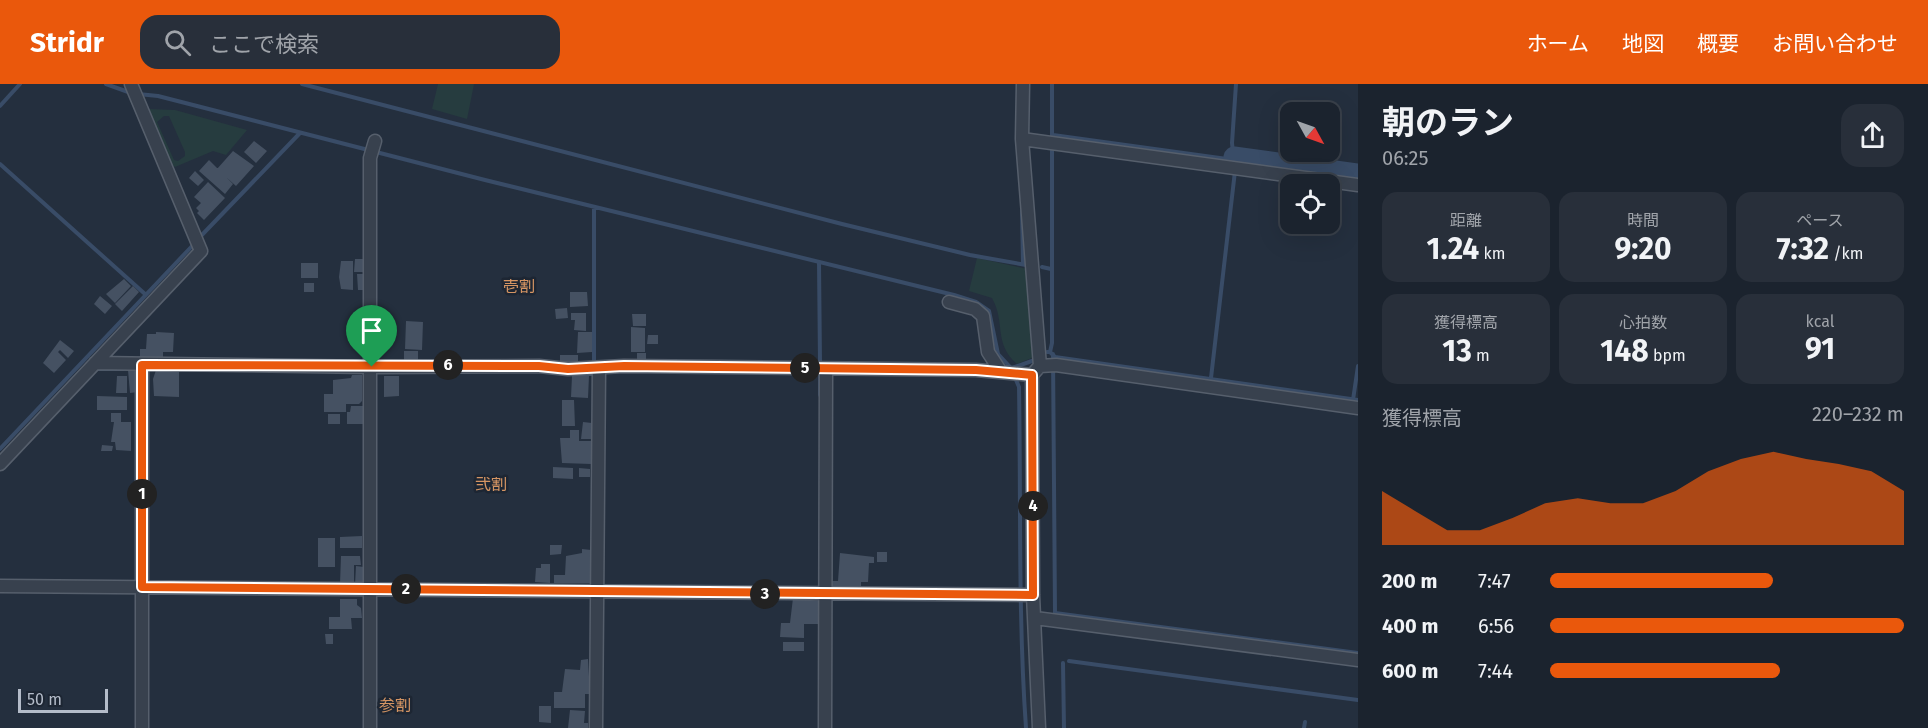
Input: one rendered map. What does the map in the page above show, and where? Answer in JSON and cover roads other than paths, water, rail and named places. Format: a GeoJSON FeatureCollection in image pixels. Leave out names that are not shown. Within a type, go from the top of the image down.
{"type":"FeatureCollection","features":[{"type":"Feature","properties":{"kind":"street"},"geometry":{"type":"LineString","coordinates":[[1023,84],[1022,139],[1045,368],[1026,595],[1035,618],[1039,728]]}},
{"type":"Feature","properties":{"kind":"street"},"geometry":{"type":"LineString","coordinates":[[0,464],[201,251],[131,85]]}},
{"type":"Feature","properties":{"kind":"street"},"geometry":{"type":"LineString","coordinates":[[1022,139],[1358,185]]}},
{"type":"Feature","properties":{"kind":"street"},"geometry":{"type":"LineString","coordinates":[[370,728],[368,588],[373,148]]}},
{"type":"Feature","properties":{"kind":"street"},"geometry":{"type":"LineString","coordinates":[[949,302],[975,309],[983,316],[988,352],[1009,373]]}},
{"type":"Feature","properties":{"kind":"street"},"geometry":{"type":"LineString","coordinates":[[95,363],[142,368],[372,367],[599,373],[1009,373],[1045,368],[1358,408]]}},
{"type":"Feature","properties":{"kind":"street"},"geometry":{"type":"LineString","coordinates":[[142,368],[140,589],[142,728]]}},
{"type":"Feature","properties":{"kind":"street"},"geometry":{"type":"LineString","coordinates":[[825,728],[823,595],[826,372]]}},
{"type":"Feature","properties":{"kind":"street"},"geometry":{"type":"LineString","coordinates":[[597,728],[599,373]]}},
{"type":"Feature","properties":{"kind":"street"},"geometry":{"type":"LineString","coordinates":[[0,586],[1026,595]]}},
{"type":"Feature","properties":{"kind":"street"},"geometry":{"type":"LineString","coordinates":[[1035,618],[1358,660]]}},
{"type":"Feature","properties":{"kind":"waterway"},"geometry":{"type":"LineString","coordinates":[[0,106],[20,84]]}},
{"type":"Feature","properties":{"kind":"waterway"},"geometry":{"type":"LineString","coordinates":[[106,84],[131,93]]}},
{"type":"Feature","properties":{"kind":"waterway"},"geometry":{"type":"LineString","coordinates":[[302,84],[842,224],[970,255],[1026,265]]}},
{"type":"Feature","properties":{"kind":"waterway"},"geometry":{"type":"LineString","coordinates":[[1047,352],[1050,352],[1052,343],[1052,84]]}},
{"type":"Feature","properties":{"kind":"waterway"},"geometry":{"type":"LineString","coordinates":[[1211,378],[1235,171],[1232,143],[1236,84]]}},
{"type":"Feature","properties":{"kind":"waterway"},"geometry":{"type":"LineString","coordinates":[[138,94],[158,96],[485,180],[954,295],[976,302],[989,311],[998,354],[1011,368],[1019,387],[1021,601],[1026,728]]}},
{"type":"Feature","properties":{"kind":"waterway"},"geometry":{"type":"LineString","coordinates":[[199,238],[300,133]]}},
{"type":"Feature","properties":{"kind":"waterway"},"geometry":{"type":"LineString","coordinates":[[1053,135],[1227,159],[1234,157]]}},
{"type":"Feature","properties":{"kind":"waterway"},"geometry":{"type":"LineString","coordinates":[[1234,157],[1358,174]]}},
{"type":"Feature","properties":{"kind":"waterway"},"geometry":{"type":"LineString","coordinates":[[0,164],[145,294]]}},
{"type":"Feature","properties":{"kind":"waterway"},"geometry":{"type":"LineString","coordinates":[[594,207],[594,362]]}},
{"type":"Feature","properties":{"kind":"waterway"},"geometry":{"type":"LineString","coordinates":[[1022,211],[1023,264]]}},
{"type":"Feature","properties":{"kind":"waterway"},"geometry":{"type":"LineString","coordinates":[[0,449],[194,244]]}},
{"type":"Feature","properties":{"kind":"waterway"},"geometry":{"type":"LineString","coordinates":[[819,262],[820,363]]}},
{"type":"Feature","properties":{"kind":"waterway"},"geometry":{"type":"LineString","coordinates":[[1042,267],[1051,269]]}},
{"type":"Feature","properties":{"kind":"waterway"},"geometry":{"type":"LineString","coordinates":[[1050,352],[1055,357],[1358,400]]}},
{"type":"Feature","properties":{"kind":"waterway"},"geometry":{"type":"LineString","coordinates":[[1053,354],[1055,613],[1358,653]]}},
{"type":"Feature","properties":{"kind":"waterway"},"geometry":{"type":"LineString","coordinates":[[1012,368],[1032,361]]}},
{"type":"Feature","properties":{"kind":"waterway"},"geometry":{"type":"LineString","coordinates":[[1353,400],[1358,366]]}},
{"type":"Feature","properties":{"kind":"waterway"},"geometry":{"type":"LineString","coordinates":[[97,369],[123,369]]}},
{"type":"Feature","properties":{"kind":"waterway"},"geometry":{"type":"LineString","coordinates":[[820,372],[820,395]]}},
{"type":"Feature","properties":{"kind":"waterway"},"geometry":{"type":"LineString","coordinates":[[572,374],[597,374]]}},
{"type":"Feature","properties":{"kind":"waterway"},"geometry":{"type":"LineString","coordinates":[[834,599],[851,599]]}},
{"type":"Feature","properties":{"kind":"waterway"},"geometry":{"type":"LineString","coordinates":[[1069,661],[1358,700]]}},
{"type":"Feature","properties":{"kind":"waterway"},"geometry":{"type":"LineString","coordinates":[[1063,663],[1064,728]]}},
{"type":"Feature","properties":{"kind":"waterway"},"geometry":{"type":"LineString","coordinates":[[1304,728],[1305,722]]}},
{"type":"Feature","properties":{"kind":"district","name":"壱割"},"geometry":{"type":"Point","coordinates":[519,286]}},
{"type":"Feature","properties":{"kind":"district","name":"弐割"},"geometry":{"type":"Point","coordinates":[491,484]}},
{"type":"Feature","properties":{"kind":"district","name":"参割"},"geometry":{"type":"Point","coordinates":[395,705]}}]}
